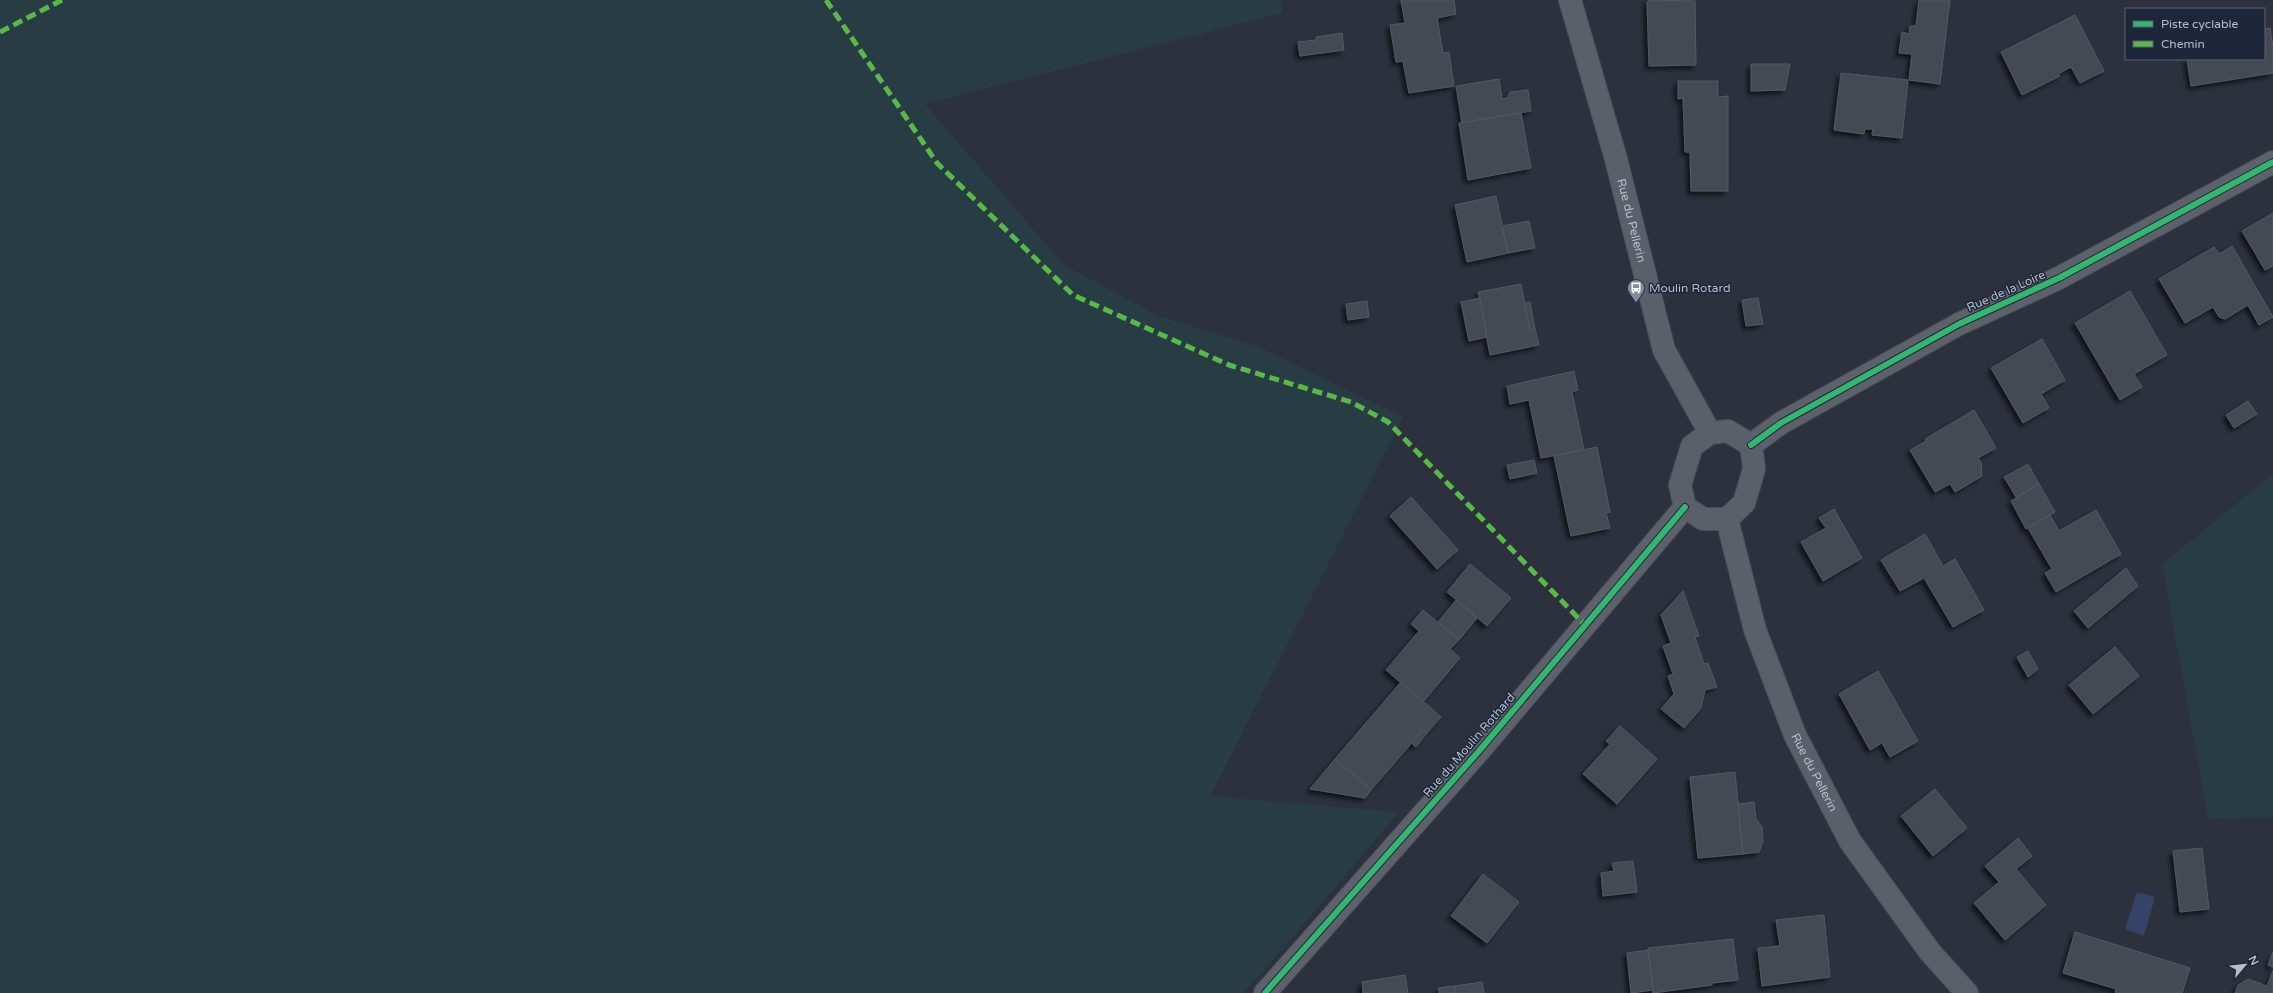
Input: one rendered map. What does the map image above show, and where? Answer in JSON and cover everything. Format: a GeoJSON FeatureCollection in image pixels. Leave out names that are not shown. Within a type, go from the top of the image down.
{"type":"FeatureCollection","features":[{"type":"Feature","properties":{"kind":"main road","name":"Rue du Pellerin"},"geometry":{"type":"LineString","coordinates":[[1570,0],[1616,158],[1664,350],[1710,433]]}},
{"type":"Feature","properties":{"kind":"main road"},"geometry":{"type":"LineString","coordinates":[[1728,431],[1751,445],[1754,469],[1744,503],[1727,519],[1703,519],[1686,507],[1680,485],[1692,446],[1710,433],[1728,431]]}},
{"type":"Feature","properties":{"kind":"main road","name":"Rue du Pellerin"},"geometry":{"type":"LineString","coordinates":[[1727,519],[1755,630],[1795,735],[1850,841],[1930,952],[1967,993]]}},
{"type":"Feature","properties":{"kind":"street","name":"Rue de la Loire"},"geometry":{"type":"LineString","coordinates":[[1751,445],[1781,423],[1959,324],[2027,295],[2273,162]]}},
{"type":"Feature","properties":{"kind":"street","name":"Rue du Moulin Rothard"},"geometry":{"type":"LineString","coordinates":[[1264,993],[1479,751],[1686,507]]}},
{"type":"Feature","properties":{"kind":"shaded area"},"geometry":{"type":"Polygon","coordinates":[[[0,0],[1281,0],[1283,13],[925,104],[1064,265],[1159,316],[1257,346],[1403,417],[1210,796],[1399,812],[1257,979],[1242,993],[0,993],[0,0]]]}},
{"type":"Feature","properties":{"kind":"shaded area"},"geometry":{"type":"Polygon","coordinates":[[[2273,474],[2273,817],[2208,819],[2162,564],[2273,474]]]}},
{"type":"Feature","properties":{"kind":"water"},"geometry":{"type":"Polygon","coordinates":[[[2137,892],[2155,897],[2144,936],[2125,929],[2137,892]]]}},
{"type":"Feature","properties":{"kind":"building"},"geometry":{"type":"Polygon","coordinates":[[[1401,0],[1454,0],[1456,14],[1437,18],[1443,53],[1449,52],[1454,86],[1409,93],[1403,61],[1396,62],[1390,25],[1405,23],[1401,0]]]}},
{"type":"Feature","properties":{"kind":"building"},"geometry":{"type":"Polygon","coordinates":[[[1649,0],[1695,1],[1696,65],[1649,66],[1647,2],[1649,0]]]}},
{"type":"Feature","properties":{"kind":"building"},"geometry":{"type":"Polygon","coordinates":[[[1919,0],[1950,0],[1940,84],[1909,80],[1912,54],[1899,53],[1902,32],[1909,34],[1910,26],[1916,26],[1919,0]]]}},
{"type":"Feature","properties":{"kind":"building"},"geometry":{"type":"Polygon","coordinates":[[[2075,15],[2104,71],[2080,83],[2071,67],[2058,74],[2060,76],[2022,95],[2001,52],[2075,15]]]}},
{"type":"Feature","properties":{"kind":"building"},"geometry":{"type":"Polygon","coordinates":[[[2270,28],[2273,47],[2273,73],[2191,86],[2187,60],[2265,60],[2265,29],[2270,28]]]}},
{"type":"Feature","properties":{"kind":"building"},"geometry":{"type":"Polygon","coordinates":[[[1342,33],[1344,50],[1300,56],[1298,42],[1316,40],[1316,37],[1342,33]]]}},
{"type":"Feature","properties":{"kind":"building"},"geometry":{"type":"Polygon","coordinates":[[[1751,64],[1790,64],[1785,90],[1751,91],[1751,64]]]}},
{"type":"Feature","properties":{"kind":"building"},"geometry":{"type":"Polygon","coordinates":[[[1841,73],[1908,80],[1902,138],[1872,135],[1873,129],[1865,129],[1864,134],[1834,130],[1841,73]]]}},
{"type":"Feature","properties":{"kind":"building"},"geometry":{"type":"Polygon","coordinates":[[[1499,79],[1502,99],[1507,98],[1510,92],[1528,90],[1531,111],[1462,123],[1456,86],[1499,79]]]}},
{"type":"Feature","properties":{"kind":"building"},"geometry":{"type":"Polygon","coordinates":[[[1678,81],[1718,81],[1718,97],[1728,96],[1728,191],[1691,191],[1690,152],[1685,152],[1683,98],[1678,99],[1678,81]]]}},
{"type":"Feature","properties":{"kind":"building"},"geometry":{"type":"Polygon","coordinates":[[[1521,113],[1531,168],[1468,180],[1459,123],[1521,113]]]}},
{"type":"Feature","properties":{"kind":"building"},"geometry":{"type":"Polygon","coordinates":[[[1496,196],[1508,253],[1467,262],[1455,205],[1496,196]]]}},
{"type":"Feature","properties":{"kind":"building"},"geometry":{"type":"Polygon","coordinates":[[[2273,213],[2273,266],[2265,270],[2242,231],[2273,213]]]}},
{"type":"Feature","properties":{"kind":"building"},"geometry":{"type":"Polygon","coordinates":[[[1529,221],[1535,248],[1508,253],[1502,226],[1529,221]]]}},
{"type":"Feature","properties":{"kind":"building"},"geometry":{"type":"Polygon","coordinates":[[[2232,246],[2273,317],[2259,325],[2248,305],[2225,319],[2219,317],[2213,307],[2185,323],[2159,279],[2214,247],[2219,254],[2232,246]]]}},
{"type":"Feature","properties":{"kind":"building"},"geometry":{"type":"Polygon","coordinates":[[[1521,284],[1530,330],[1535,329],[1539,345],[1490,355],[1478,292],[1521,284]]]}},
{"type":"Feature","properties":{"kind":"building"},"geometry":{"type":"Polygon","coordinates":[[[2130,291],[2167,355],[2134,374],[2142,387],[2120,400],[2075,323],[2130,291]]]}},
{"type":"Feature","properties":{"kind":"building"},"geometry":{"type":"Polygon","coordinates":[[[1480,298],[1487,337],[1469,341],[1461,302],[1480,298]]]}},
{"type":"Feature","properties":{"kind":"building"},"geometry":{"type":"Polygon","coordinates":[[[1758,298],[1763,324],[1746,326],[1742,300],[1758,298]]]}},
{"type":"Feature","properties":{"kind":"building"},"geometry":{"type":"Polygon","coordinates":[[[1367,301],[1369,317],[1348,320],[1346,304],[1367,301]]]}},
{"type":"Feature","properties":{"kind":"building"},"geometry":{"type":"Polygon","coordinates":[[[1530,302],[1535,329],[1530,330],[1524,303],[1530,302]]]}},
{"type":"Feature","properties":{"kind":"building"},"geometry":{"type":"Polygon","coordinates":[[[2042,339],[2065,380],[2041,394],[2049,408],[2023,423],[1991,368],[2042,339]]]}},
{"type":"Feature","properties":{"kind":"building"},"geometry":{"type":"Polygon","coordinates":[[[1574,371],[1578,390],[1572,392],[1584,450],[1541,458],[1529,400],[1510,404],[1507,386],[1574,371]]]}},
{"type":"Feature","properties":{"kind":"building"},"geometry":{"type":"Polygon","coordinates":[[[2248,401],[2257,414],[2234,428],[2226,415],[2248,401]]]}},
{"type":"Feature","properties":{"kind":"building"},"geometry":{"type":"Polygon","coordinates":[[[1974,410],[1996,448],[1978,458],[1981,462],[1982,476],[1955,492],[1950,484],[1935,492],[1910,450],[1926,441],[1925,439],[1974,410]]]}},
{"type":"Feature","properties":{"kind":"building"},"geometry":{"type":"Polygon","coordinates":[[[1597,447],[1610,512],[1606,513],[1610,528],[1571,536],[1554,456],[1597,447]]]}},
{"type":"Feature","properties":{"kind":"building"},"geometry":{"type":"Polygon","coordinates":[[[1534,460],[1537,473],[1510,479],[1507,465],[1534,460]]]}},
{"type":"Feature","properties":{"kind":"building"},"geometry":{"type":"Polygon","coordinates":[[[2028,464],[2039,484],[2016,497],[2004,477],[2028,464]]]}},
{"type":"Feature","properties":{"kind":"building"},"geometry":{"type":"Polygon","coordinates":[[[2039,484],[2055,512],[2026,529],[2011,501],[2039,484]]]}},
{"type":"Feature","properties":{"kind":"building"},"geometry":{"type":"Polygon","coordinates":[[[1411,497],[1458,550],[1437,569],[1390,516],[1411,497]]]}},
{"type":"Feature","properties":{"kind":"building"},"geometry":{"type":"Polygon","coordinates":[[[1834,509],[1862,558],[1823,581],[1801,542],[1826,528],[1819,518],[1834,509]]]}},
{"type":"Feature","properties":{"kind":"building"},"geometry":{"type":"Polygon","coordinates":[[[2096,510],[2121,554],[2056,592],[2045,573],[2052,569],[2028,528],[2050,515],[2059,531],[2096,510]]]}},
{"type":"Feature","properties":{"kind":"building"},"geometry":{"type":"Polygon","coordinates":[[[1925,534],[1943,566],[1955,559],[1984,610],[1953,627],[1924,578],[1900,591],[1881,560],[1925,534]]]}},
{"type":"Feature","properties":{"kind":"building"},"geometry":{"type":"Polygon","coordinates":[[[1470,564],[1511,598],[1487,626],[1447,592],[1470,564]]]}},
{"type":"Feature","properties":{"kind":"building"},"geometry":{"type":"Polygon","coordinates":[[[2126,568],[2138,586],[2088,628],[2074,611],[2126,568]]]}},
{"type":"Feature","properties":{"kind":"building"},"geometry":{"type":"Polygon","coordinates":[[[1683,591],[1699,636],[1695,637],[1704,664],[1708,663],[1717,687],[1705,690],[1701,708],[1684,728],[1661,709],[1674,694],[1668,676],[1673,674],[1663,646],[1671,643],[1661,615],[1683,591]]]}},
{"type":"Feature","properties":{"kind":"building"},"geometry":{"type":"Polygon","coordinates":[[[1456,600],[1477,618],[1459,640],[1438,622],[1456,600]]]}},
{"type":"Feature","properties":{"kind":"building"},"geometry":{"type":"Polygon","coordinates":[[[1423,610],[1459,640],[1450,649],[1460,658],[1423,702],[1386,670],[1419,631],[1411,624],[1423,610]]]}},
{"type":"Feature","properties":{"kind":"building"},"geometry":{"type":"Polygon","coordinates":[[[2115,647],[2139,676],[2093,714],[2069,685],[2115,647]]]}},
{"type":"Feature","properties":{"kind":"building"},"geometry":{"type":"Polygon","coordinates":[[[2028,651],[2038,669],[2028,677],[2017,657],[2028,651]]]}},
{"type":"Feature","properties":{"kind":"building"},"geometry":{"type":"Polygon","coordinates":[[[1878,671],[1918,741],[1890,757],[1882,743],[1870,750],[1839,694],[1878,671]]]}},
{"type":"Feature","properties":{"kind":"building"},"geometry":{"type":"Polygon","coordinates":[[[1401,682],[1441,717],[1427,733],[1423,730],[1371,790],[1335,759],[1401,682]]]}},
{"type":"Feature","properties":{"kind":"building"},"geometry":{"type":"Polygon","coordinates":[[[1620,726],[1657,759],[1617,804],[1583,774],[1610,744],[1606,741],[1620,726]]]}},
{"type":"Feature","properties":{"kind":"building"},"geometry":{"type":"Polygon","coordinates":[[[1423,730],[1427,733],[1416,747],[1411,743],[1423,730]]]}},
{"type":"Feature","properties":{"kind":"building"},"geometry":{"type":"Polygon","coordinates":[[[1335,759],[1371,790],[1365,798],[1310,789],[1335,759]]]}},
{"type":"Feature","properties":{"kind":"building"},"geometry":{"type":"Polygon","coordinates":[[[1735,772],[1743,854],[1698,858],[1690,777],[1735,772]]]}},
{"type":"Feature","properties":{"kind":"building"},"geometry":{"type":"Polygon","coordinates":[[[1935,789],[1967,828],[1933,856],[1901,816],[1935,789]]]}},
{"type":"Feature","properties":{"kind":"building"},"geometry":{"type":"Polygon","coordinates":[[[1754,802],[1756,819],[1762,827],[1763,842],[1759,852],[1743,854],[1738,804],[1754,802]]]}},
{"type":"Feature","properties":{"kind":"building"},"geometry":{"type":"Polygon","coordinates":[[[2018,838],[2032,856],[2016,869],[2046,905],[2005,940],[1974,903],[1999,882],[1985,866],[2018,838]]]}},
{"type":"Feature","properties":{"kind":"building"},"geometry":{"type":"Polygon","coordinates":[[[2202,848],[2209,909],[2180,912],[2173,851],[2202,848]]]}},
{"type":"Feature","properties":{"kind":"building"},"geometry":{"type":"Polygon","coordinates":[[[1633,861],[1637,892],[1603,896],[1601,873],[1614,871],[1612,863],[1633,861]]]}},
{"type":"Feature","properties":{"kind":"building"},"geometry":{"type":"Polygon","coordinates":[[[1483,874],[1519,902],[1487,943],[1451,916],[1483,874]]]}},
{"type":"Feature","properties":{"kind":"building"},"geometry":{"type":"Polygon","coordinates":[[[1824,915],[1830,977],[1762,986],[1758,948],[1780,946],[1776,920],[1824,915]]]}},
{"type":"Feature","properties":{"kind":"building"},"geometry":{"type":"Polygon","coordinates":[[[2075,932],[2190,968],[2182,993],[2116,993],[2116,989],[2063,973],[2075,932]]]}},
{"type":"Feature","properties":{"kind":"building"},"geometry":{"type":"Polygon","coordinates":[[[1733,939],[1738,980],[1653,993],[1648,948],[1733,939]]]}},
{"type":"Feature","properties":{"kind":"building"},"geometry":{"type":"Polygon","coordinates":[[[1648,950],[1653,990],[1631,993],[1627,953],[1648,950]]]}},
{"type":"Feature","properties":{"kind":"building"},"geometry":{"type":"Polygon","coordinates":[[[2273,952],[2273,967],[2268,965],[2273,952]]]}},
{"type":"Feature","properties":{"kind":"building"},"geometry":{"type":"Polygon","coordinates":[[[2273,971],[2273,993],[2235,993],[2238,985],[2248,979],[2267,986],[2273,971]]]}},
{"type":"Feature","properties":{"kind":"building"},"geometry":{"type":"Polygon","coordinates":[[[1405,975],[1408,993],[1363,993],[1362,982],[1405,975]]]}},
{"type":"Feature","properties":{"kind":"building"},"geometry":{"type":"Polygon","coordinates":[[[1482,982],[1484,993],[1455,993],[1454,986],[1482,982]]]}},
{"type":"Feature","properties":{"kind":"building"},"geometry":{"type":"Polygon","coordinates":[[[1454,986],[1455,993],[1439,993],[1438,988],[1454,986]]]}},
{"type":"Feature","properties":{"kind":"marked path"},"geometry":{"type":"LineString","coordinates":[[0,32],[62,0]]}},
{"type":"Feature","properties":{"kind":"marked path"},"geometry":{"type":"LineString","coordinates":[[826,0],[937,163],[1073,295],[1229,365],[1351,402],[1388,422],[1586,626]]}},
{"type":"Feature","properties":{"kind":"cycle path"},"geometry":{"type":"LineString","coordinates":[[1751,445],[1781,423],[1959,324],[2059,278],[2273,162]]}},
{"type":"Feature","properties":{"kind":"cycle path"},"geometry":{"type":"LineString","coordinates":[[1265,993],[1479,751],[1685,507]]}},
{"type":"Feature","properties":{"kind":"place","name":"Moulin Rotard"},"geometry":{"type":"Point","coordinates":[1636,303]}}]}
